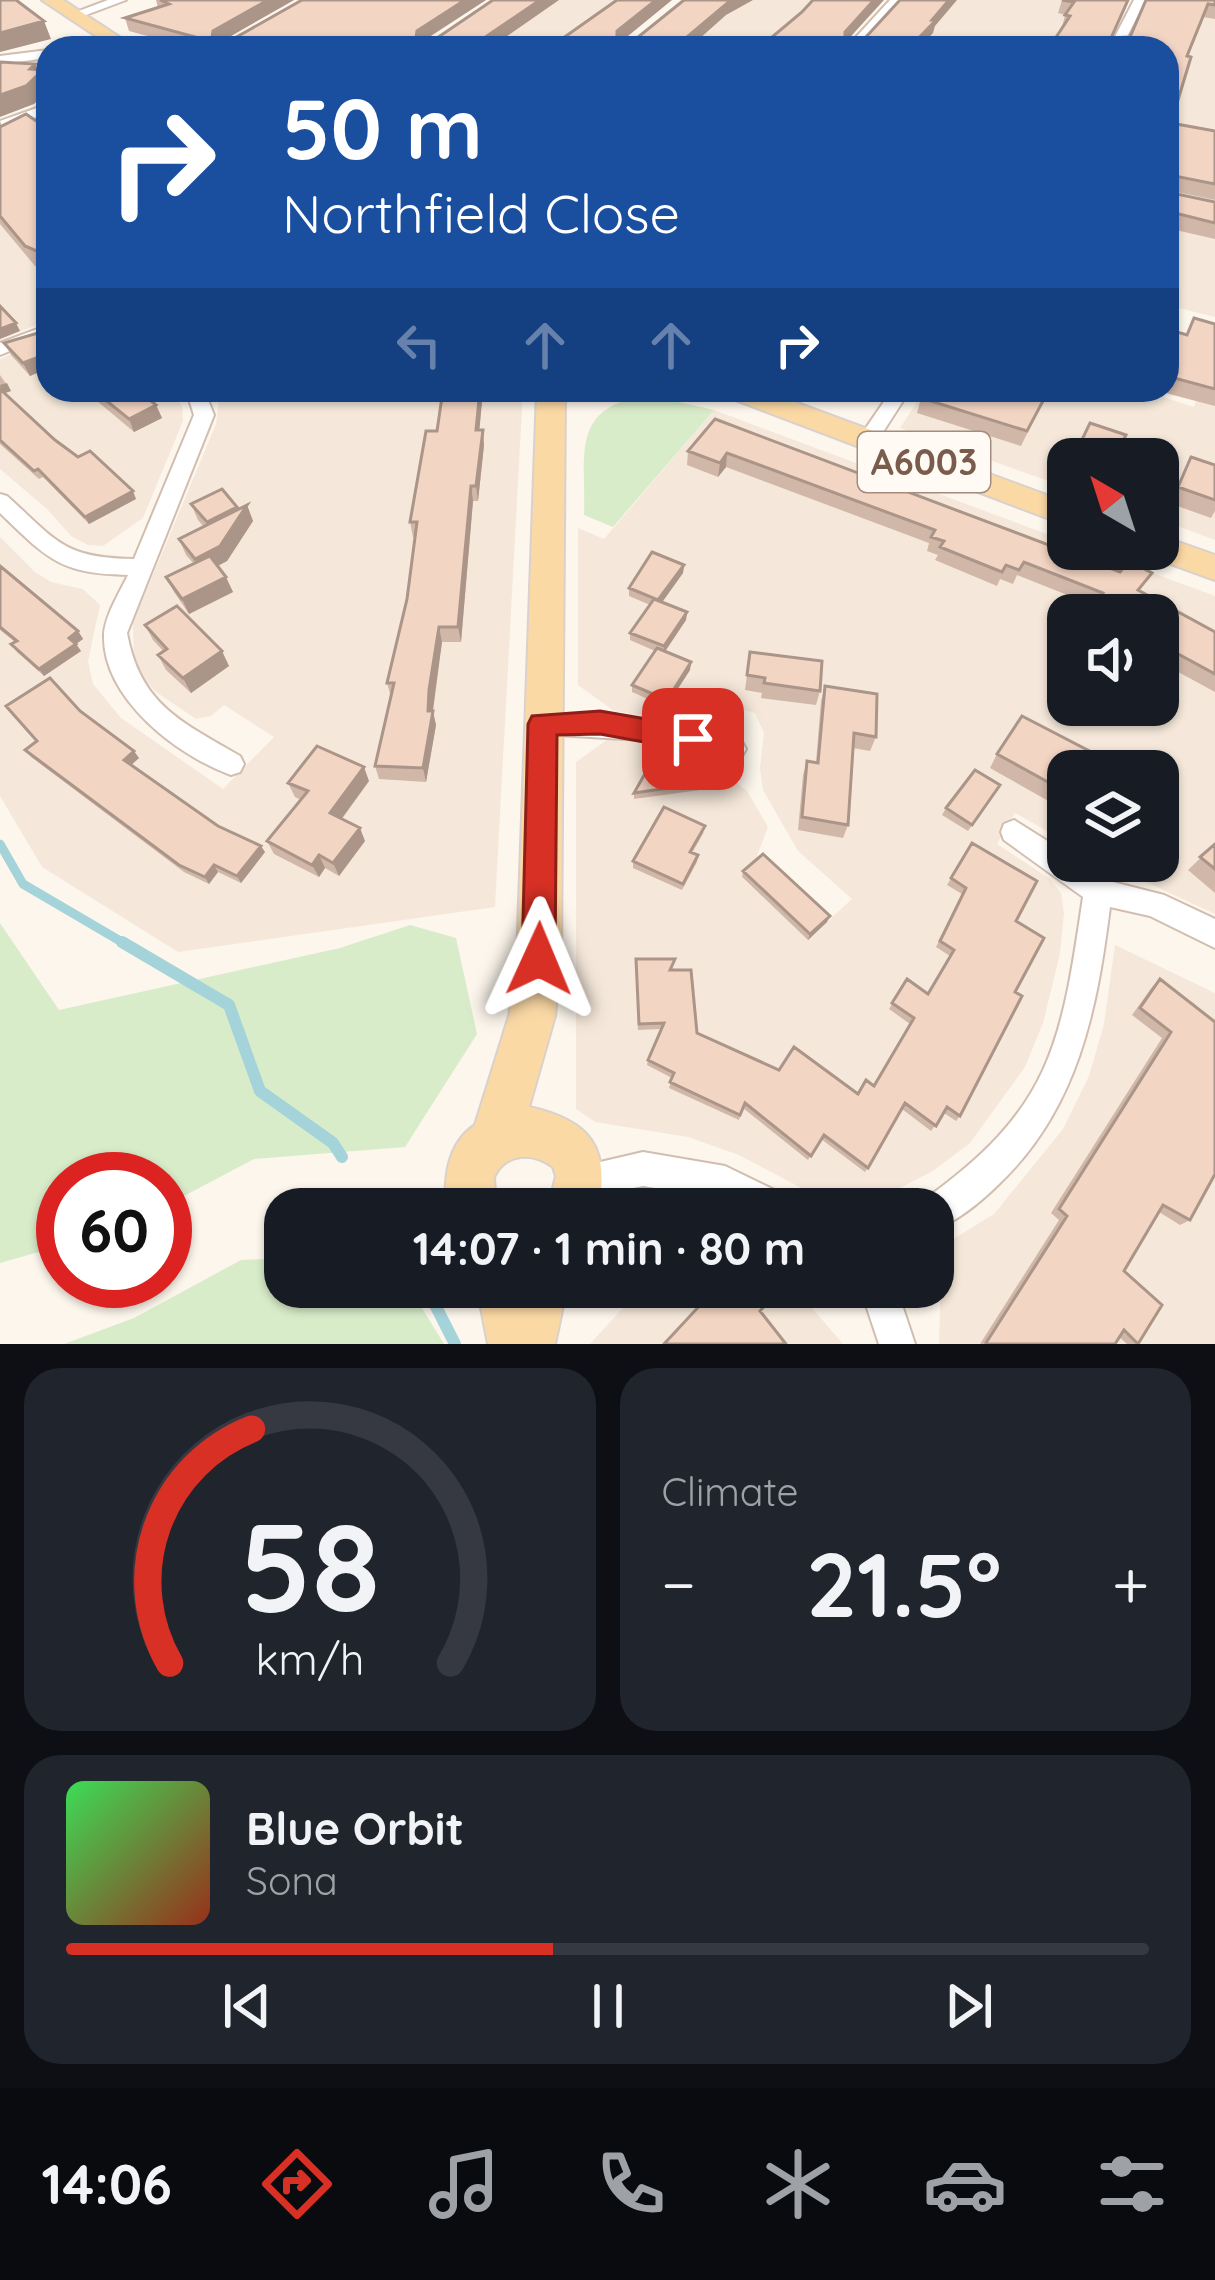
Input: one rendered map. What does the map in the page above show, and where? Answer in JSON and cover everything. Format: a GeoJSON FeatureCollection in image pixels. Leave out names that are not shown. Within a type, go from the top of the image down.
{"type":"FeatureCollection","features":[{"type":"Feature","properties":{"kind":"main road"},"geometry":{"type":"LineString","coordinates":[[51,0],[107,36]]}},
{"type":"Feature","properties":{"kind":"main road","name":"A6003"},"geometry":{"type":"LineString","coordinates":[[765,402],[1047,506]]}},
{"type":"Feature","properties":{"kind":"main road"},"geometry":{"type":"LineString","coordinates":[[518,1135],[539,959],[549,403]]}},
{"type":"Feature","properties":{"kind":"main road"},"geometry":{"type":"LineString","coordinates":[[1179,555],[1215,568]]}},
{"type":"Feature","properties":{"kind":"main road"},"geometry":{"type":"LineString","coordinates":[[466,1188],[471,1170],[518,1135],[564,1143],[578,1166],[576,1188]]}},
{"type":"Feature","properties":{"kind":"main road"},"geometry":{"type":"LineString","coordinates":[[507,1308],[515,1344]]}},
{"type":"Feature","properties":{"kind":"main road"},"geometry":{"type":"LineString","coordinates":[[528,1344],[536,1308]]}},
{"type":"Feature","properties":{"kind":"street"},"geometry":{"type":"LineString","coordinates":[[74,15],[120,0]]}},
{"type":"Feature","properties":{"kind":"street"},"geometry":{"type":"LineString","coordinates":[[863,36],[897,0]]}},
{"type":"Feature","properties":{"kind":"street"},"geometry":{"type":"LineString","coordinates":[[1120,36],[1140,0]]}},
{"type":"Feature","properties":{"kind":"street"},"geometry":{"type":"LineString","coordinates":[[0,60],[36,56]]}},
{"type":"Feature","properties":{"kind":"street"},"geometry":{"type":"LineString","coordinates":[[0,126],[36,112]]}},
{"type":"Feature","properties":{"kind":"street"},"geometry":{"type":"LineString","coordinates":[[0,350],[36,335]]}},
{"type":"Feature","properties":{"kind":"street"},"geometry":{"type":"LineString","coordinates":[[199,402],[203,415],[115,633],[118,669],[140,704],[231,764]]}},
{"type":"Feature","properties":{"kind":"street"},"geometry":{"type":"LineString","coordinates":[[867,442],[893,402]]}},
{"type":"Feature","properties":{"kind":"street"},"geometry":{"type":"LineString","coordinates":[[0,501],[64,560],[142,567]]}},
{"type":"Feature","properties":{"kind":"street"},"geometry":{"type":"LineString","coordinates":[[542,724],[636,727],[733,749]]}},
{"type":"Feature","properties":{"kind":"street"},"geometry":{"type":"LineString","coordinates":[[1014,832],[1099,891],[1154,904],[1215,934]]}},
{"type":"Feature","properties":{"kind":"street"},"geometry":{"type":"LineString","coordinates":[[954,1201],[981,1184],[1034,1124],[1056,1084],[1084,991],[1099,891]]}},
{"type":"Feature","properties":{"kind":"street"},"geometry":{"type":"LineString","coordinates":[[594,1188],[643,1169],[735,1188]]}},
{"type":"Feature","properties":{"kind":"street"},"geometry":{"type":"LineString","coordinates":[[885,1308],[897,1344]]}},
{"type":"Feature","properties":{"kind":"shaded area"},"geometry":{"type":"Polygon","coordinates":[[[517,0],[667,0],[621,36],[463,36],[517,0]]]}},
{"type":"Feature","properties":{"kind":"shaded area"},"geometry":{"type":"Polygon","coordinates":[[[702,0],[879,0],[845,36],[658,36],[702,0]]]}},
{"type":"Feature","properties":{"kind":"shaded area"},"geometry":{"type":"Polygon","coordinates":[[[910,0],[1124,0],[1104,36],[878,36],[910,0]]]}},
{"type":"Feature","properties":{"kind":"shaded area"},"geometry":{"type":"Polygon","coordinates":[[[1215,0],[1215,200],[1179,192],[1179,36],[1151,36],[1215,0]]]}},
{"type":"Feature","properties":{"kind":"shaded area"},"geometry":{"type":"Polygon","coordinates":[[[36,122],[36,325],[0,340],[0,135],[36,122]]]}},
{"type":"Feature","properties":{"kind":"shaded area"},"geometry":{"type":"Polygon","coordinates":[[[1179,210],[1215,218],[1215,317],[1179,308],[1179,210]]]}},
{"type":"Feature","properties":{"kind":"shaded area"},"geometry":{"type":"Polygon","coordinates":[[[36,344],[36,402],[180,402],[183,421],[143,518],[103,546],[88,545],[71,536],[0,469],[0,359],[36,344]]]}},
{"type":"Feature","properties":{"kind":"shaded area"},"geometry":{"type":"Polygon","coordinates":[[[1215,351],[1215,540],[1179,527],[1179,438],[1047,438],[1047,480],[900,428],[917,402],[1178,402],[1194,407],[1215,351]]]}},
{"type":"Feature","properties":{"kind":"shaded area"},"geometry":{"type":"Polygon","coordinates":[[[219,402],[522,402],[495,907],[178,952],[42,867],[0,796],[0,537],[35,572],[51,582],[83,589],[100,605],[88,661],[93,684],[121,718],[223,789],[274,737],[224,705],[211,716],[196,719],[156,692],[134,668],[133,623],[216,424],[219,402]]]}},
{"type":"Feature","properties":{"kind":"shaded area"},"geometry":{"type":"Polygon","coordinates":[[[714,410],[1047,534],[1047,570],[1145,570],[1215,596],[1215,914],[1146,882],[1179,882],[1179,750],[1047,750],[1047,831],[1015,813],[997,844],[1047,877],[1061,893],[1060,954],[1043,1023],[1025,1067],[970,1143],[900,1188],[801,1188],[739,1155],[688,1137],[595,1122],[576,1109],[576,762],[608,739],[662,746],[707,760],[747,791],[768,827],[757,856],[761,860],[742,878],[808,939],[852,899],[798,851],[763,790],[764,733],[755,713],[739,709],[704,726],[614,711],[578,685],[578,528],[604,539],[714,410]]]}},
{"type":"Feature","properties":{"kind":"shaded area"},"geometry":{"type":"Polygon","coordinates":[[[1115,945],[1215,993],[1215,1344],[939,1344],[940,1308],[954,1308],[954,1239],[994,1214],[1063,1129],[1089,1076],[1104,1024],[1115,945]]]}},
{"type":"Feature","properties":{"kind":"shaded area"},"geometry":{"type":"Polygon","coordinates":[[[623,1308],[812,1308],[843,1344],[590,1344],[623,1308]]]}},
{"type":"Feature","properties":{"kind":"green space"},"geometry":{"type":"Polygon","coordinates":[[[622,402],[679,402],[714,410],[613,527],[584,515],[588,436],[594,421],[622,402]]]}},
{"type":"Feature","properties":{"kind":"green space"},"geometry":{"type":"Polygon","coordinates":[[[0,923],[59,1010],[340,948],[410,925],[456,938],[477,1034],[405,1147],[254,1159],[192,1192],[192,1152],[36,1152],[36,1253],[0,1263],[0,923]]]}},
{"type":"Feature","properties":{"kind":"green space"},"geometry":{"type":"Polygon","coordinates":[[[264,1259],[264,1308],[422,1308],[444,1344],[64,1344],[152,1308],[192,1308],[192,1287],[241,1260],[264,1259]]]}},
{"type":"Feature","properties":{"kind":"building"},"geometry":{"type":"Polygon","coordinates":[[[0,0],[16,0],[44,21],[0,33],[0,0]]]}},
{"type":"Feature","properties":{"kind":"building"},"geometry":{"type":"Polygon","coordinates":[[[160,0],[268,0],[213,31],[212,36],[191,36],[125,18],[169,4],[160,0]]]}},
{"type":"Feature","properties":{"kind":"building"},"geometry":{"type":"Polygon","coordinates":[[[302,0],[465,0],[416,36],[238,36],[302,0]]]}},
{"type":"Feature","properties":{"kind":"building"},"geometry":{"type":"Polygon","coordinates":[[[493,0],[540,0],[487,36],[440,36],[493,0]]]}},
{"type":"Feature","properties":{"kind":"building"},"geometry":{"type":"Polygon","coordinates":[[[617,0],[656,0],[617,31],[617,36],[566,36],[617,0]]]}},
{"type":"Feature","properties":{"kind":"building"},"geometry":{"type":"Polygon","coordinates":[[[684,0],[731,0],[688,36],[639,36],[684,0]]]}},
{"type":"Feature","properties":{"kind":"building"},"geometry":{"type":"Polygon","coordinates":[[[813,0],[874,0],[845,36],[773,36],[813,0]]]}},
{"type":"Feature","properties":{"kind":"building"},"geometry":{"type":"Polygon","coordinates":[[[900,0],[949,0],[932,20],[936,20],[921,36],[867,36],[900,0]]]}},
{"type":"Feature","properties":{"kind":"building"},"geometry":{"type":"Polygon","coordinates":[[[1062,0],[1128,0],[1112,36],[1057,36],[1074,2],[1062,0]]]}},
{"type":"Feature","properties":{"kind":"building"},"geometry":{"type":"Polygon","coordinates":[[[1146,0],[1215,0],[1215,5],[1208,4],[1187,56],[1191,57],[1179,97],[1179,36],[1130,36],[1146,0]]]}},
{"type":"Feature","properties":{"kind":"building"},"geometry":{"type":"Polygon","coordinates":[[[0,62],[35,64],[30,69],[36,69],[36,77],[26,86],[0,95],[0,62]]]}},
{"type":"Feature","properties":{"kind":"building"},"geometry":{"type":"Polygon","coordinates":[[[26,114],[36,121],[36,251],[25,246],[0,216],[0,127],[26,114]]]}},
{"type":"Feature","properties":{"kind":"building"},"geometry":{"type":"Polygon","coordinates":[[[1179,124],[1215,131],[1215,184],[1179,177],[1179,124]]]}},
{"type":"Feature","properties":{"kind":"building"},"geometry":{"type":"Polygon","coordinates":[[[1179,194],[1215,202],[1215,223],[1179,214],[1179,194]]]}},
{"type":"Feature","properties":{"kind":"building"},"geometry":{"type":"Polygon","coordinates":[[[0,306],[16,323],[0,329],[0,306]]]}},
{"type":"Feature","properties":{"kind":"building"},"geometry":{"type":"Polygon","coordinates":[[[1194,318],[1215,324],[1215,389],[1179,379],[1179,333],[1187,335],[1194,318]]]}},
{"type":"Feature","properties":{"kind":"building"},"geometry":{"type":"Polygon","coordinates":[[[36,334],[36,358],[23,363],[4,343],[36,334]]]}},
{"type":"Feature","properties":{"kind":"building"},"geometry":{"type":"Polygon","coordinates":[[[0,389],[55,440],[78,457],[90,451],[133,491],[85,517],[38,469],[34,471],[0,440],[0,389]]]}},
{"type":"Feature","properties":{"kind":"building"},"geometry":{"type":"Polygon","coordinates":[[[108,402],[156,405],[129,419],[108,402]]]}},
{"type":"Feature","properties":{"kind":"building"},"geometry":{"type":"Polygon","coordinates":[[[441,402],[479,402],[476,430],[483,430],[476,486],[471,486],[458,627],[439,627],[423,768],[375,766],[394,683],[387,683],[407,599],[417,522],[410,522],[426,431],[437,431],[441,402]]]}},
{"type":"Feature","properties":{"kind":"building"},"geometry":{"type":"Polygon","coordinates":[[[934,402],[1042,402],[1027,431],[934,402]]]}},
{"type":"Feature","properties":{"kind":"building"},"geometry":{"type":"Polygon","coordinates":[[[715,419],[1047,544],[1047,570],[1152,573],[1138,590],[1145,594],[1102,594],[1024,562],[1019,570],[1006,565],[1002,572],[940,547],[944,541],[931,537],[935,530],[727,453],[720,463],[688,451],[715,419]]]}},
{"type":"Feature","properties":{"kind":"building"},"geometry":{"type":"Polygon","coordinates":[[[1090,423],[1126,435],[1124,438],[1083,438],[1090,423]]]}},
{"type":"Feature","properties":{"kind":"building"},"geometry":{"type":"Polygon","coordinates":[[[1191,457],[1215,465],[1215,500],[1179,485],[1191,457]]]}},
{"type":"Feature","properties":{"kind":"building"},"geometry":{"type":"Polygon","coordinates":[[[222,489],[237,507],[207,522],[191,504],[222,489]]]}},
{"type":"Feature","properties":{"kind":"building"},"geometry":{"type":"Polygon","coordinates":[[[247,505],[220,546],[195,559],[179,539],[247,505]]]}},
{"type":"Feature","properties":{"kind":"building"},"geometry":{"type":"Polygon","coordinates":[[[652,552],[684,565],[658,600],[629,588],[652,552]]]}},
{"type":"Feature","properties":{"kind":"building"},"geometry":{"type":"Polygon","coordinates":[[[210,556],[226,577],[182,599],[166,577],[210,556]]]}},
{"type":"Feature","properties":{"kind":"building"},"geometry":{"type":"Polygon","coordinates":[[[0,566],[78,631],[69,638],[76,644],[39,669],[0,627],[0,566]]]}},
{"type":"Feature","properties":{"kind":"building"},"geometry":{"type":"Polygon","coordinates":[[[654,599],[687,612],[664,646],[630,633],[654,599]]]}},
{"type":"Feature","properties":{"kind":"building"},"geometry":{"type":"Polygon","coordinates":[[[177,606],[222,651],[183,678],[158,655],[167,649],[145,625],[177,606]]]}},
{"type":"Feature","properties":{"kind":"building"},"geometry":{"type":"Polygon","coordinates":[[[1179,612],[1215,632],[1215,674],[1179,654],[1179,612]]]}},
{"type":"Feature","properties":{"kind":"building"},"geometry":{"type":"Polygon","coordinates":[[[657,648],[691,662],[667,700],[632,685],[657,648]]]}},
{"type":"Feature","properties":{"kind":"building"},"geometry":{"type":"Polygon","coordinates":[[[750,652],[822,661],[820,691],[764,683],[765,678],[747,675],[750,652]]]}},
{"type":"Feature","properties":{"kind":"building"},"geometry":{"type":"Polygon","coordinates":[[[50,678],[80,711],[134,751],[124,760],[218,826],[261,846],[237,876],[214,865],[205,877],[179,865],[25,750],[37,741],[6,706],[50,678]]]}},
{"type":"Feature","properties":{"kind":"building"},"geometry":{"type":"Polygon","coordinates":[[[825,686],[877,694],[876,737],[854,733],[848,825],[802,817],[807,761],[818,763],[825,686]]]}},
{"type":"Feature","properties":{"kind":"building"},"geometry":{"type":"Polygon","coordinates":[[[1022,716],[1088,750],[1047,750],[1047,781],[997,754],[1022,716]]]}},
{"type":"Feature","properties":{"kind":"building"},"geometry":{"type":"Polygon","coordinates":[[[663,742],[703,754],[723,780],[634,793],[663,742]]]}},
{"type":"Feature","properties":{"kind":"building"},"geometry":{"type":"Polygon","coordinates":[[[317,746],[364,767],[330,813],[360,828],[333,863],[319,855],[312,865],[267,841],[308,791],[288,783],[317,746]]]}},
{"type":"Feature","properties":{"kind":"building"},"geometry":{"type":"Polygon","coordinates":[[[975,770],[1000,785],[972,825],[946,808],[975,770]]]}},
{"type":"Feature","properties":{"kind":"building"},"geometry":{"type":"Polygon","coordinates":[[[664,807],[705,826],[690,852],[698,855],[683,884],[633,861],[664,807]]]}},
{"type":"Feature","properties":{"kind":"building"},"geometry":{"type":"Polygon","coordinates":[[[972,843],[1037,881],[1016,921],[1044,938],[1015,992],[1022,996],[960,1116],[947,1107],[936,1126],[905,1103],[868,1168],[824,1135],[811,1156],[745,1103],[740,1115],[670,1082],[674,1073],[648,1060],[664,1023],[639,1024],[636,959],[675,959],[670,970],[691,970],[697,1033],[779,1070],[794,1047],[858,1094],[866,1080],[874,1086],[914,1018],[892,1003],[907,979],[928,994],[954,950],[940,941],[966,888],[951,878],[972,843]]]}},
{"type":"Feature","properties":{"kind":"building"},"geometry":{"type":"Polygon","coordinates":[[[1215,844],[1215,869],[1200,857],[1215,844]]]}},
{"type":"Feature","properties":{"kind":"building"},"geometry":{"type":"Polygon","coordinates":[[[763,854],[830,916],[810,934],[743,871],[763,854]]]}},
{"type":"Feature","properties":{"kind":"building"},"geometry":{"type":"Polygon","coordinates":[[[1160,979],[1215,1022],[1215,1174],[1190,1220],[1163,1205],[1124,1271],[1162,1305],[1138,1344],[1124,1330],[1115,1344],[987,1344],[1067,1216],[1059,1209],[1171,1032],[1140,1008],[1160,979]]]}},
{"type":"Feature","properties":{"kind":"building"},"geometry":{"type":"Polygon","coordinates":[[[697,1308],[763,1308],[760,1311],[786,1344],[664,1344],[697,1308]]]}},
{"type":"Feature","properties":{"kind":"waterway"},"geometry":{"type":"LineString","coordinates":[[0,844],[23,884],[127,945]]}},
{"type":"Feature","properties":{"kind":"waterway"},"geometry":{"type":"LineString","coordinates":[[122,942],[229,1005],[260,1091],[333,1143],[342,1157]]}},
{"type":"Feature","properties":{"kind":"waterway"},"geometry":{"type":"LineString","coordinates":[[437,1308],[455,1344]]}},
{"type":"Feature","properties":{"kind":"route"},"geometry":{"type":"LineString","coordinates":[[539,959],[542,724],[600,722],[693,739]]}}]}
